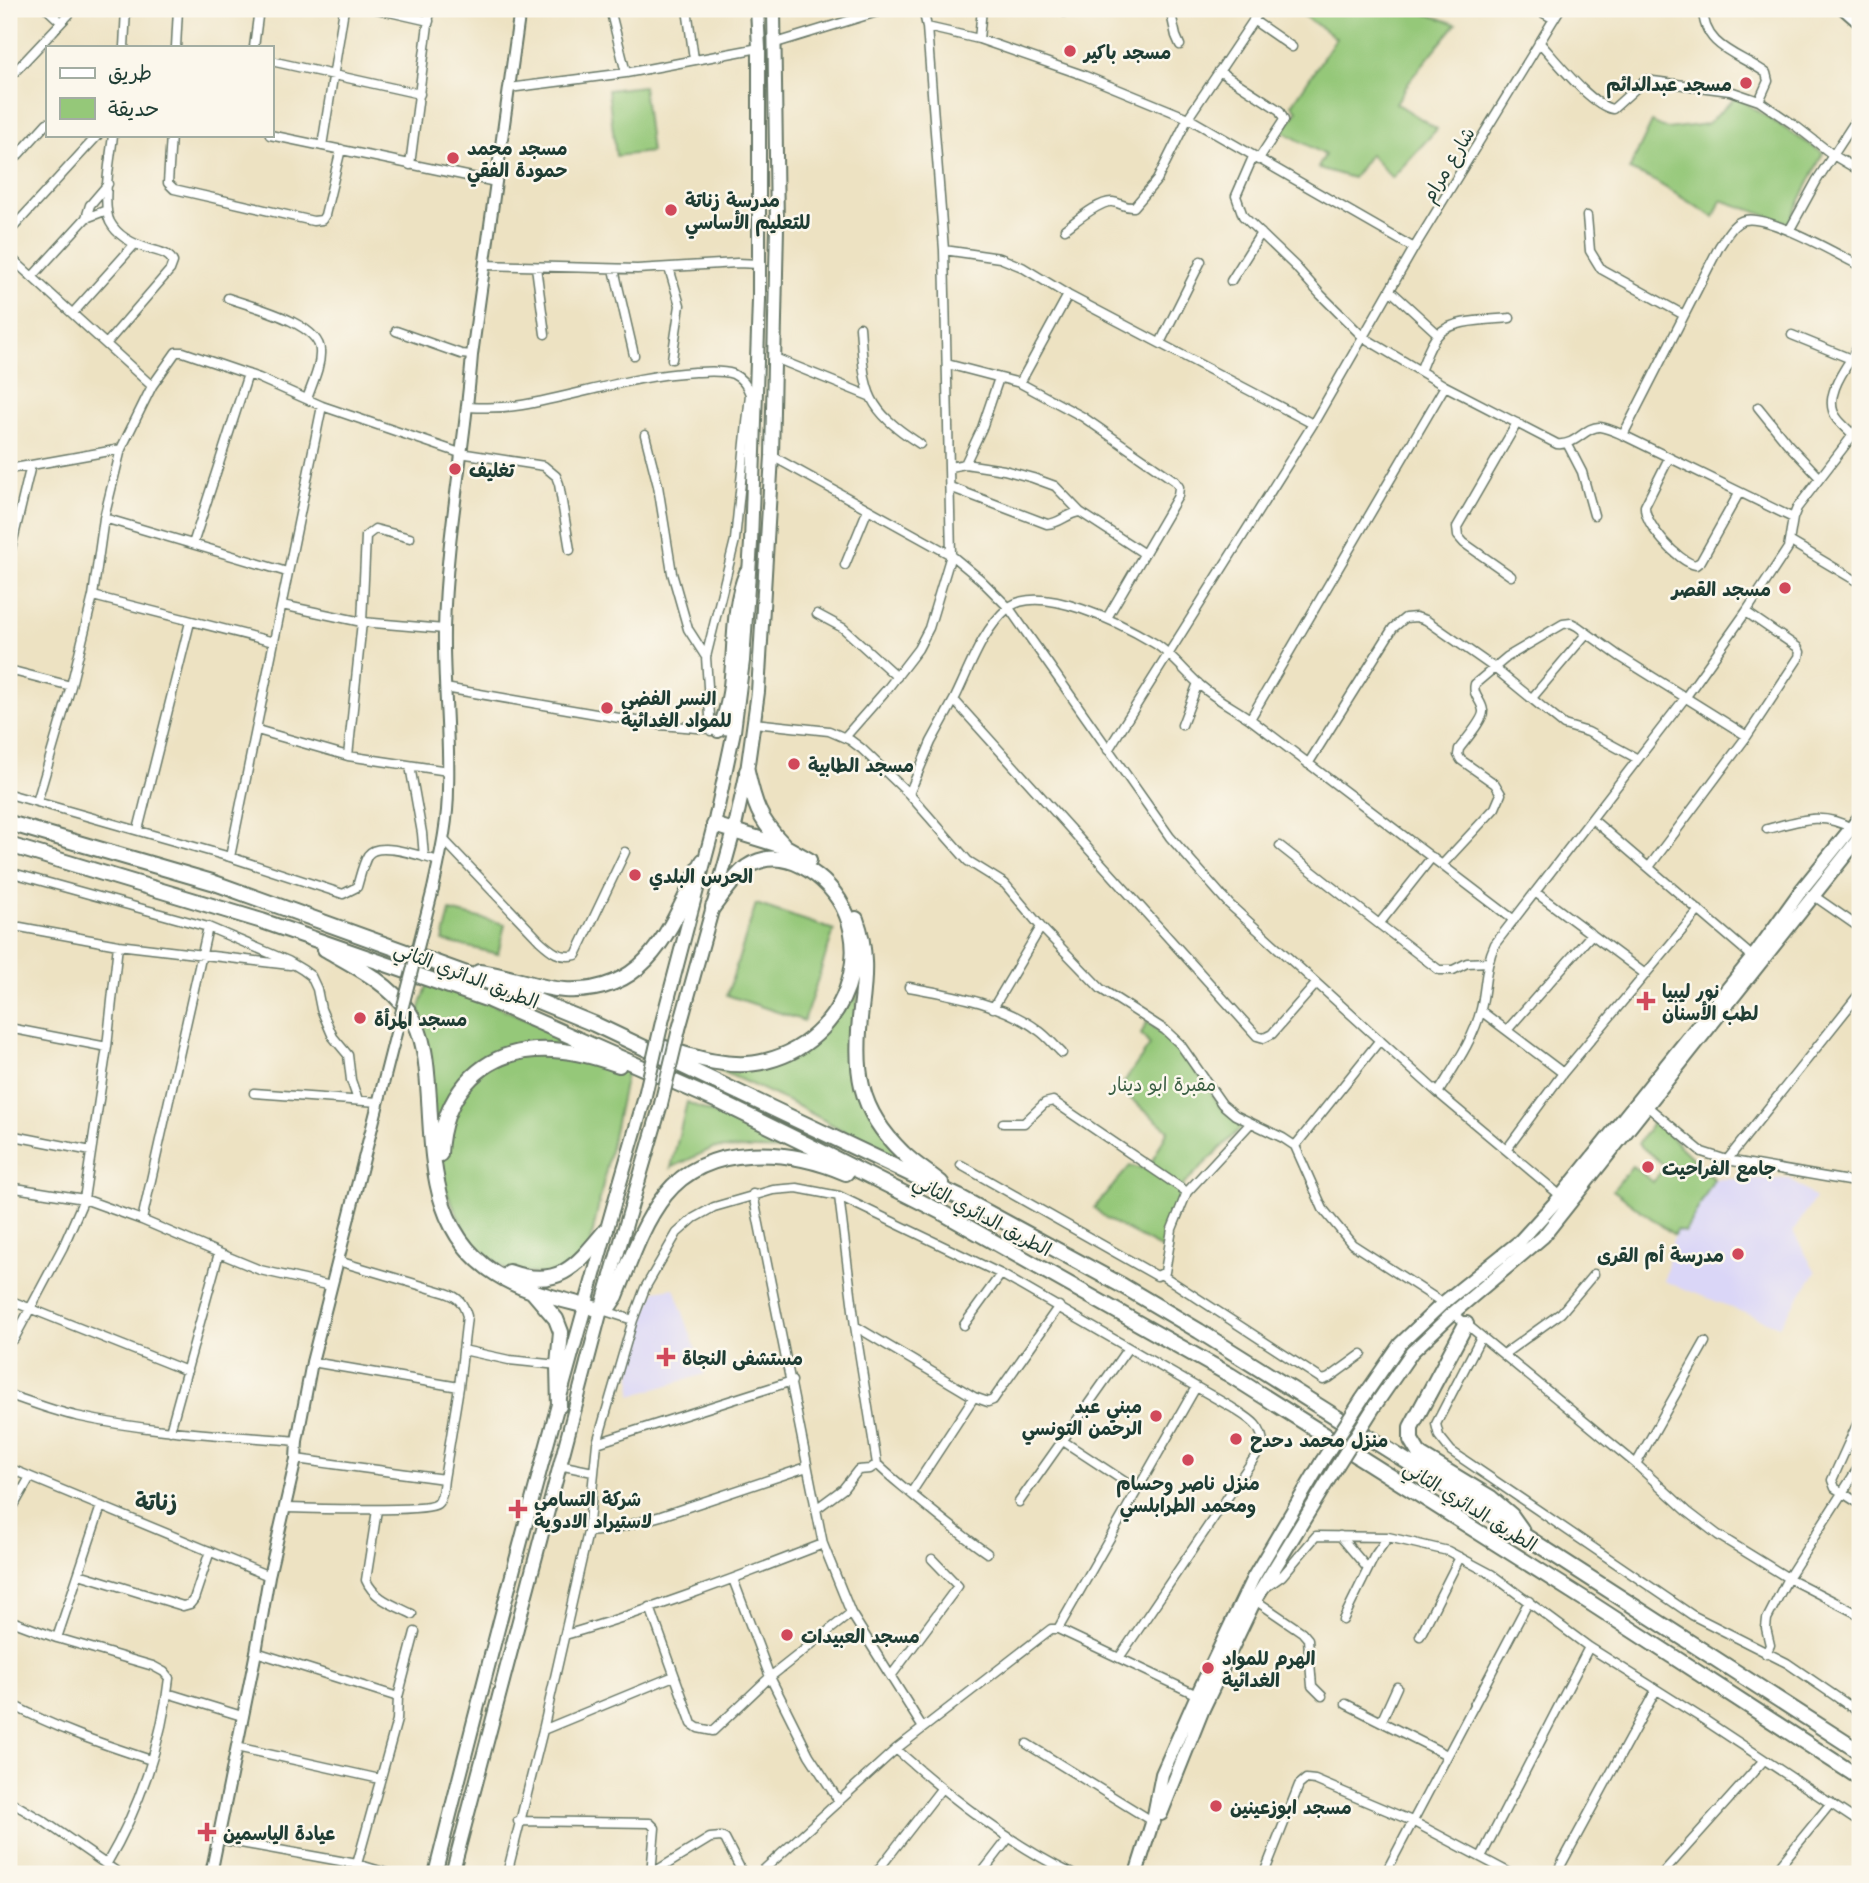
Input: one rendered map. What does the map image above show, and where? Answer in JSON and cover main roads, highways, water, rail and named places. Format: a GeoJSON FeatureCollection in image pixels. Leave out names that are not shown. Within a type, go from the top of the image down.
{"type":"FeatureCollection","features":[{"type":"Feature","properties":{"kind":"highway"},"geometry":{"type":"LineString","coordinates":[[747,771],[759,814],[786,847]]}},
{"type":"Feature","properties":{"kind":"highway","name":"الطريق الدائري الثاني"},"geometry":{"type":"LineString","coordinates":[[9,823],[212,882],[455,969],[594,1024],[959,1197],[1123,1286],[1199,1331],[1525,1536],[1860,1752]]}},
{"type":"Feature","properties":{"kind":"highway"},"geometry":{"type":"LineString","coordinates":[[714,825],[786,847],[833,879],[851,905],[863,938],[865,968],[856,1060],[861,1087],[871,1112],[885,1134],[904,1154],[959,1197]]}},
{"type":"Feature","properties":{"kind":"highway","name":"الطريق الدائري الثاني"},"geometry":{"type":"LineString","coordinates":[[9,845],[296,932],[489,1000],[659,1075],[941,1212],[1230,1375],[1860,1778]]}},
{"type":"Feature","properties":{"kind":"highway"},"geometry":{"type":"LineString","coordinates":[[594,1024],[689,1056],[737,1064],[766,1062],[792,1052],[811,1039],[842,1003],[850,985],[855,957],[851,930],[843,906],[810,870],[781,858],[765,859],[748,866],[713,907]]}},
{"type":"Feature","properties":{"kind":"highway"},"geometry":{"type":"LineString","coordinates":[[455,969],[515,978],[562,990],[581,990],[614,983],[642,965],[658,948],[703,861]]}},
{"type":"Feature","properties":{"kind":"highway"},"geometry":{"type":"LineString","coordinates":[[296,932],[382,984],[409,1012],[426,1056],[433,1170],[447,1216],[458,1236],[484,1266],[507,1280],[531,1290],[594,1308],[610,1305],[650,1218],[667,1192],[691,1173],[716,1161],[747,1154],[780,1154],[833,1168],[891,1195],[941,1212]]}},
{"type":"Feature","properties":{"kind":"highway"},"geometry":{"type":"LineString","coordinates":[[606,1230],[579,1262],[556,1276],[543,1279],[526,1278],[490,1260],[464,1231],[445,1189],[440,1159],[441,1134],[447,1112],[457,1095],[478,1072],[514,1053],[553,1050],[659,1075]]}},
{"type":"Feature","properties":{"kind":"highway"},"geometry":{"type":"LineString","coordinates":[[531,1290],[556,1319],[561,1332],[558,1365],[559,1406]]}},
{"type":"Feature","properties":{"kind":"highway"},"geometry":{"type":"LineString","coordinates":[[1466,1324],[1411,1427],[1411,1440],[1420,1455],[1511,1515],[1525,1536]]}},
{"type":"Feature","properties":{"kind":"main road"},"geometry":{"type":"LineString","coordinates":[[452,1874],[559,1465],[594,1308],[606,1230],[644,1100],[714,825],[734,731],[743,661],[750,562],[759,300],[757,9]]}},
{"type":"Feature","properties":{"kind":"main road"},"geometry":{"type":"LineString","coordinates":[[435,1874],[559,1406],[661,1104],[734,831],[747,771],[754,723],[772,456],[775,359],[774,9]]}},
{"type":"Feature","properties":{"kind":"main road"},"geometry":{"type":"LineString","coordinates":[[759,300],[775,302]]}},
{"type":"Feature","properties":{"kind":"main road"},"geometry":{"type":"LineString","coordinates":[[714,731],[726,713],[740,587],[750,562]]}},
{"type":"Feature","properties":{"kind":"main road"},"geometry":{"type":"LineString","coordinates":[[1155,1823],[1162,1774],[1257,1570],[1322,1461],[1400,1344],[1443,1303],[1520,1241],[1561,1196],[1814,896],[1856,833],[1860,817]]}},
{"type":"Feature","properties":{"kind":"main road"},"geometry":{"type":"LineString","coordinates":[[1139,1874],[1155,1823],[1203,1709],[1257,1596],[1374,1407],[1412,1352],[1453,1313],[1543,1237],[1648,1107],[1698,1032],[1802,888],[1856,833]]}},
{"type":"Feature","properties":{"kind":"place","name":"مسجد باكير"},"geometry":{"type":"Point","coordinates":[1070,51]}},
{"type":"Feature","properties":{"kind":"place","name":"مسجد عبدالدائم"},"geometry":{"type":"Point","coordinates":[1746,83]}},
{"type":"Feature","properties":{"kind":"place","name":"مسجد محمد حمودة الفقي"},"geometry":{"type":"Point","coordinates":[453,158]}},
{"type":"Feature","properties":{"kind":"place","name":"مدرسة زناتة للتعليم الأساسي"},"geometry":{"type":"Point","coordinates":[671,210]}},
{"type":"Feature","properties":{"kind":"place","name":"تغليف"},"geometry":{"type":"Point","coordinates":[455,469]}},
{"type":"Feature","properties":{"kind":"place","name":"مسجد القصر"},"geometry":{"type":"Point","coordinates":[1785,588]}},
{"type":"Feature","properties":{"kind":"place","name":"النسر الفضي للمواد الغدائية"},"geometry":{"type":"Point","coordinates":[607,708]}},
{"type":"Feature","properties":{"kind":"place","name":"مسجد الطابية"},"geometry":{"type":"Point","coordinates":[794,764]}},
{"type":"Feature","properties":{"kind":"place","name":"الحرس البلدي"},"geometry":{"type":"Point","coordinates":[635,875]}},
{"type":"Feature","properties":{"kind":"place","name":"نور ليبيا لطب الأسنان"},"geometry":{"type":"Point","coordinates":[1646,1001]}},
{"type":"Feature","properties":{"kind":"place","name":"مسجد المرأة"},"geometry":{"type":"Point","coordinates":[360,1018]}},
{"type":"Feature","properties":{"kind":"place","name":"جامع الفراحيت"},"geometry":{"type":"Point","coordinates":[1648,1167]}},
{"type":"Feature","properties":{"kind":"place","name":"مدرسة أم القرى"},"geometry":{"type":"Point","coordinates":[1738,1254]}},
{"type":"Feature","properties":{"kind":"place","name":"مستشفى النجاة"},"geometry":{"type":"Point","coordinates":[666,1357]}},
{"type":"Feature","properties":{"kind":"place","name":"مبني عبد الرحمن التونسي"},"geometry":{"type":"Point","coordinates":[1156,1416]}},
{"type":"Feature","properties":{"kind":"place","name":"منزل محمد دحدح"},"geometry":{"type":"Point","coordinates":[1236,1439]}},
{"type":"Feature","properties":{"kind":"place","name":"منزل ناصر وحسام ومحمد الطرابلسي"},"geometry":{"type":"Point","coordinates":[1188,1460]}},
{"type":"Feature","properties":{"kind":"place","name":"شركة التسامي لاستيراد الادوية"},"geometry":{"type":"Point","coordinates":[518,1509]}},
{"type":"Feature","properties":{"kind":"place","name":"مسجد العبيدات"},"geometry":{"type":"Point","coordinates":[787,1635]}},
{"type":"Feature","properties":{"kind":"place","name":"الهرم للمواد الغدائية"},"geometry":{"type":"Point","coordinates":[1208,1668]}},
{"type":"Feature","properties":{"kind":"place","name":"مسجد ابوزعينين"},"geometry":{"type":"Point","coordinates":[1216,1806]}},
{"type":"Feature","properties":{"kind":"place","name":"عيادة الياسمين"},"geometry":{"type":"Point","coordinates":[207,1832]}},
{"type":"Feature","properties":{"kind":"district","name":"زناتة"},"geometry":{"type":"Point","coordinates":[156,1500]}},
{"type":"Feature","properties":{"kind":"park label","name":"مقبرة ابو دينار"},"geometry":{"type":"Point","coordinates":[1163,1083]}}]}
